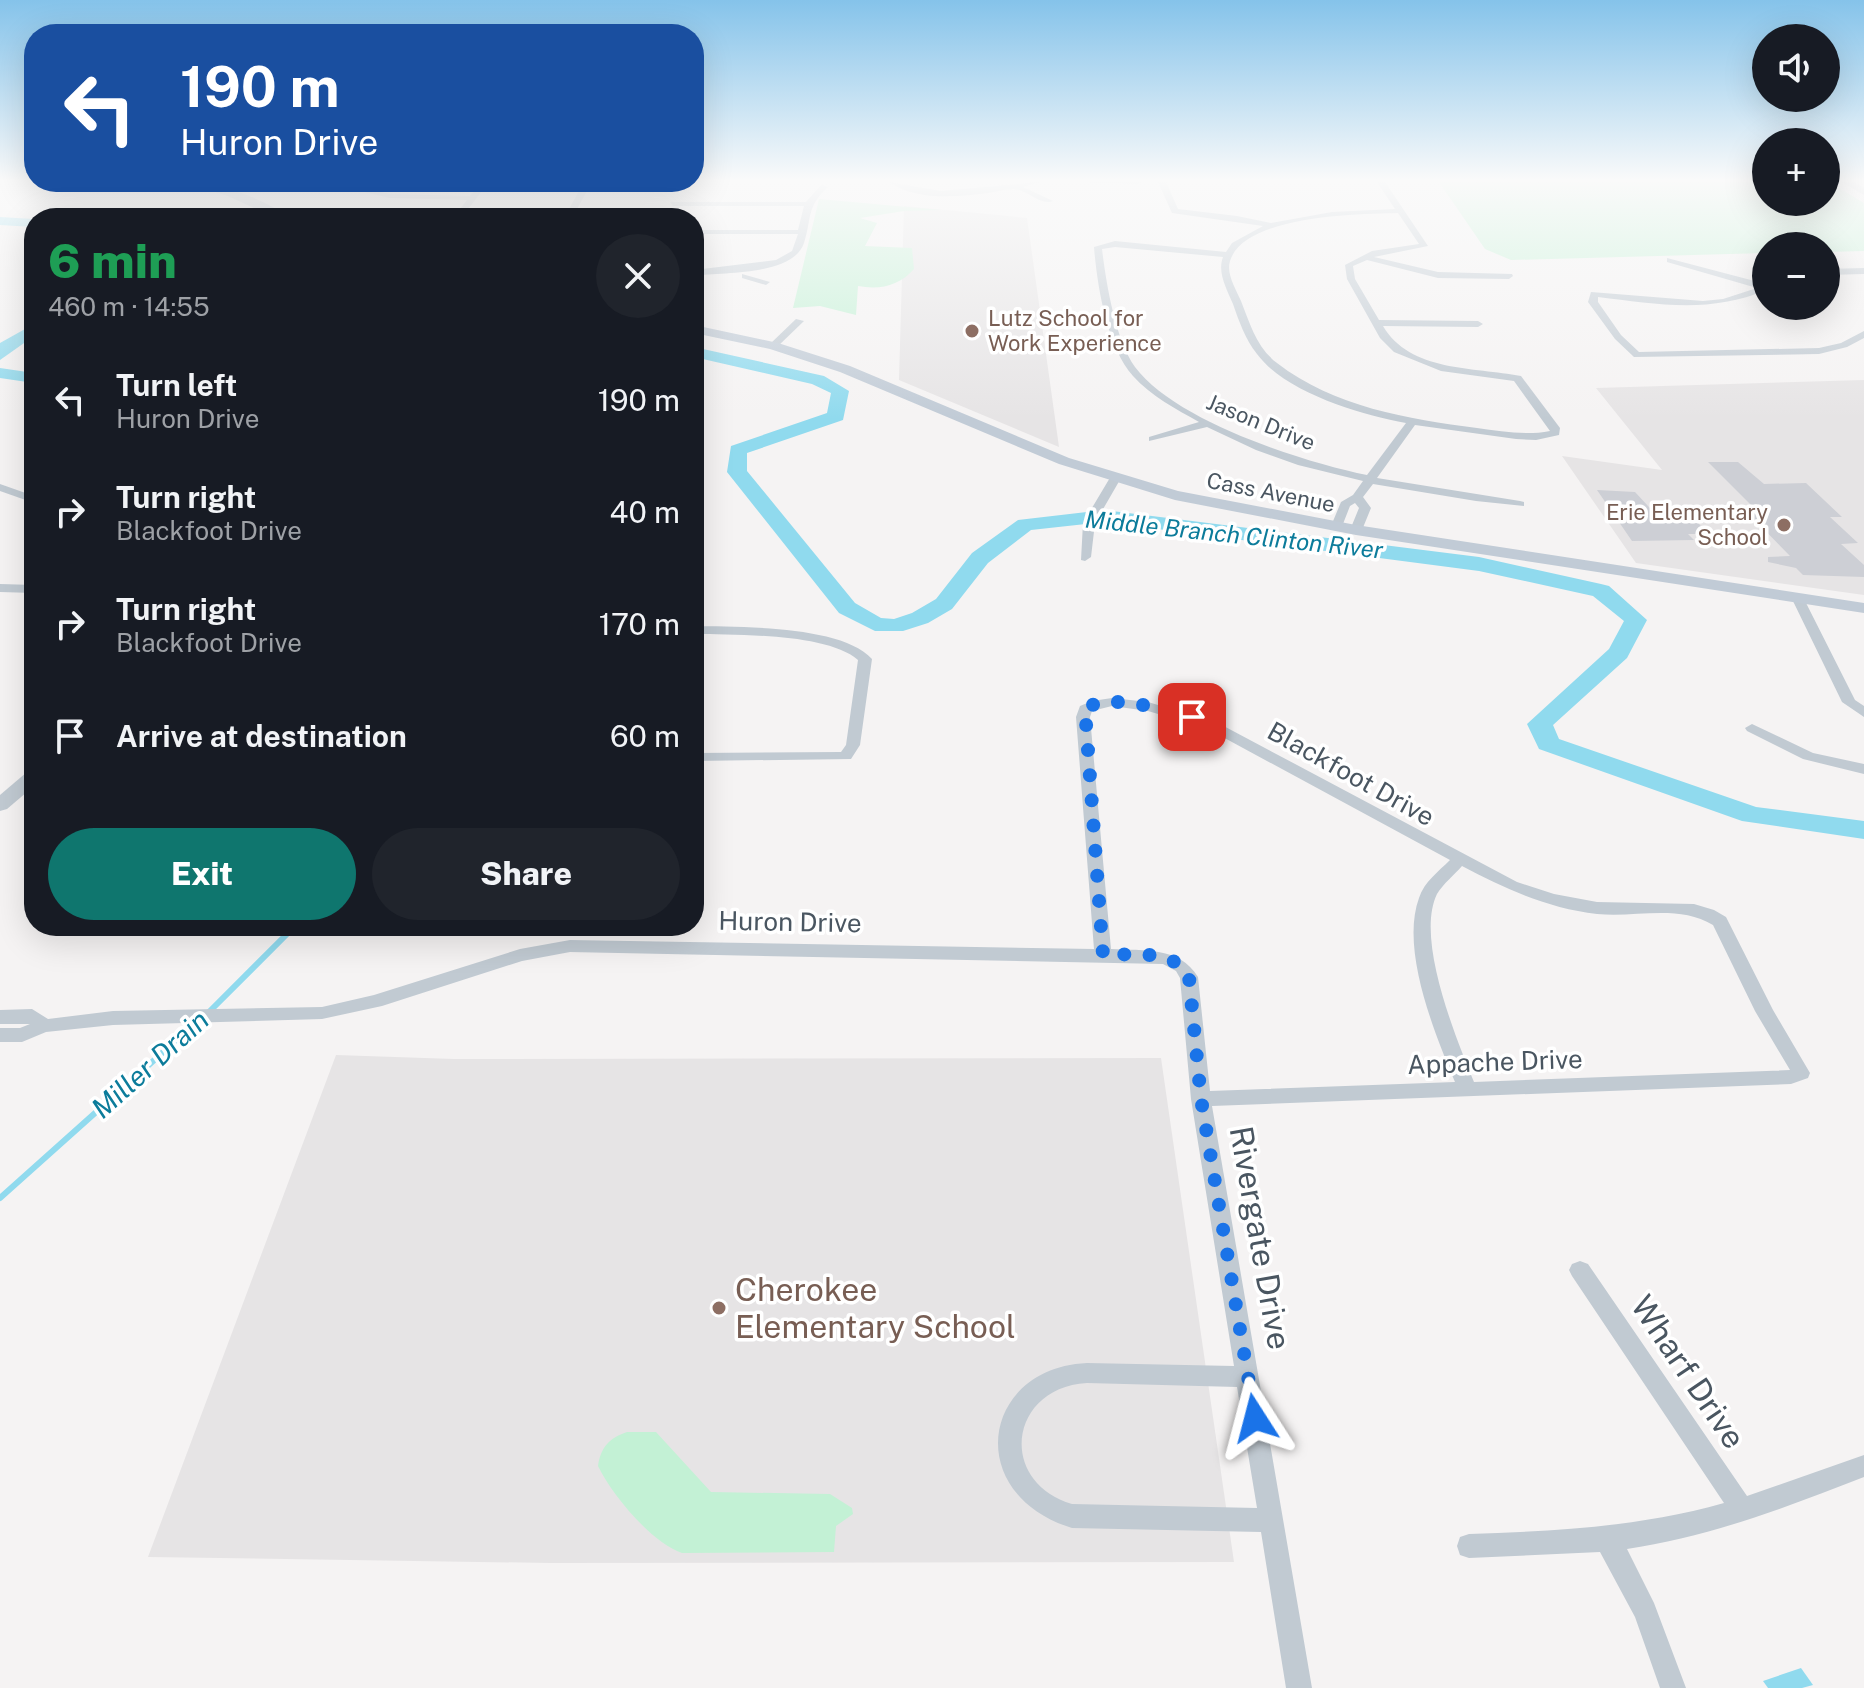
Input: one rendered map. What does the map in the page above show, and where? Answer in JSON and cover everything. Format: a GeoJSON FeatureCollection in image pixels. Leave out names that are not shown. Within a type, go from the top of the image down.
{"type":"FeatureCollection","features":[{"type":"Feature","properties":{"kind":"main road","name":"Cass Avenue"},"geometry":{"type":"LineString","coordinates":[[704,331],[773,346],[859,374],[1039,451],[1115,478],[1200,501],[1356,530],[1864,608]]}},
{"type":"Feature","properties":{"kind":"street"},"geometry":{"type":"LineString","coordinates":[[704,272],[780,261]]}},
{"type":"Feature","properties":{"kind":"street","name":"Jason Drive"},"geometry":{"type":"LineString","coordinates":[[1100,261],[1118,340],[1128,365],[1162,396],[1205,424],[1290,458],[1368,479],[1520,504]]}},
{"type":"Feature","properties":{"kind":"street"},"geometry":{"type":"LineString","coordinates":[[1227,261],[1226,274],[1251,338],[1264,358],[1293,379],[1329,397],[1412,422],[1519,435],[1555,433],[1555,428],[1524,383],[1517,378],[1459,372],[1415,359],[1391,345],[1348,272],[1349,265],[1356,261]]}},
{"type":"Feature","properties":{"kind":"street"},"geometry":{"type":"LineString","coordinates":[[1378,261],[1429,274],[1509,276]]}},
{"type":"Feature","properties":{"kind":"street"},"geometry":{"type":"LineString","coordinates":[[1673,261],[1752,283]]}},
{"type":"Feature","properties":{"kind":"street"},"geometry":{"type":"LineString","coordinates":[[711,271],[713,264],[718,262],[755,265]]}},
{"type":"Feature","properties":{"kind":"street"},"geometry":{"type":"LineString","coordinates":[[745,276],[755,265]]}},
{"type":"Feature","properties":{"kind":"street"},"geometry":{"type":"LineString","coordinates":[[722,270],[766,282]]}},
{"type":"Feature","properties":{"kind":"street"},"geometry":{"type":"LineString","coordinates":[[1840,272],[1864,271]]}},
{"type":"Feature","properties":{"kind":"street"},"geometry":{"type":"LineString","coordinates":[[1752,293],[1729,302],[1700,306],[1594,294],[1593,302],[1618,337],[1637,355],[1819,351],[1844,345],[1864,334]]}},
{"type":"Feature","properties":{"kind":"street"},"geometry":{"type":"LineString","coordinates":[[773,346],[799,321]]}},
{"type":"Feature","properties":{"kind":"street"},"geometry":{"type":"LineString","coordinates":[[1376,323],[1478,324]]}},
{"type":"Feature","properties":{"kind":"street"},"geometry":{"type":"LineString","coordinates":[[1337,526],[1345,504],[1357,497],[1412,422]]}},
{"type":"Feature","properties":{"kind":"street"},"geometry":{"type":"LineString","coordinates":[[1153,439],[1205,424]]}},
{"type":"Feature","properties":{"kind":"street"},"geometry":{"type":"LineString","coordinates":[[1085,557],[1092,518],[1115,478]]}},
{"type":"Feature","properties":{"kind":"street"},"geometry":{"type":"LineString","coordinates":[[0,487],[24,496]]}},
{"type":"Feature","properties":{"kind":"street"},"geometry":{"type":"LineString","coordinates":[[1356,530],[1365,508],[1357,497]]}},
{"type":"Feature","properties":{"kind":"street"},"geometry":{"type":"LineString","coordinates":[[0,588],[24,589]]}},
{"type":"Feature","properties":{"kind":"street"},"geometry":{"type":"LineString","coordinates":[[1798,599],[1849,702],[1864,713]]}},
{"type":"Feature","properties":{"kind":"street"},"geometry":{"type":"LineString","coordinates":[[704,631],[811,638],[856,651],[865,659],[853,745],[846,756],[704,757]]}},
{"type":"Feature","properties":{"kind":"street","name":"Blackfoot Drive"},"geometry":{"type":"LineString","coordinates":[[1103,955],[1083,717],[1085,709],[1092,704],[1119,702],[1168,711],[1213,726],[1511,886],[1563,902],[1629,910],[1694,909],[1710,913],[1720,921],[1764,1011],[1798,1065],[1801,1073],[1791,1077]]}},
{"type":"Feature","properties":{"kind":"street"},"geometry":{"type":"LineString","coordinates":[[1752,728],[1808,756],[1864,769]]}},
{"type":"Feature","properties":{"kind":"street"},"geometry":{"type":"LineString","coordinates":[[0,805],[24,785]]}},
{"type":"Feature","properties":{"kind":"street"},"geometry":{"type":"LineString","coordinates":[[1459,860],[1432,888],[1426,900],[1422,927],[1438,1013],[1467,1089]]}},
{"type":"Feature","properties":{"kind":"street","name":"Huron Drive"},"geometry":{"type":"LineString","coordinates":[[0,1035],[22,1035],[44,1026],[113,1018],[296,1015],[376,1001],[497,961],[570,946],[1166,958],[1187,972],[1189,988]]}},
{"type":"Feature","properties":{"kind":"street","name":"Rivergate Drive"},"geometry":{"type":"LineString","coordinates":[[1189,988],[1201,1099],[1299,1688]]}},
{"type":"Feature","properties":{"kind":"street","name":"Huron Drive"},"geometry":{"type":"LineString","coordinates":[[0,1017],[32,1016],[44,1026]]}},
{"type":"Feature","properties":{"kind":"street","name":"Appache Drive"},"geometry":{"type":"LineString","coordinates":[[1201,1099],[1791,1077]]}},
{"type":"Feature","properties":{"kind":"street","name":"Wharf Drive"},"geometry":{"type":"LineString","coordinates":[[1580,1270],[1742,1509]]}},
{"type":"Feature","properties":{"kind":"street"},"geometry":{"type":"LineString","coordinates":[[1249,1377],[1066,1376],[1036,1392],[1015,1418],[1008,1444],[1011,1461],[1021,1481],[1035,1499],[1053,1511],[1072,1516],[1272,1520]]}},
{"type":"Feature","properties":{"kind":"street"},"geometry":{"type":"LineString","coordinates":[[1469,1546],[1607,1540],[1672,1528],[1742,1509],[1864,1466]]}},
{"type":"Feature","properties":{"kind":"street"},"geometry":{"type":"LineString","coordinates":[[1607,1540],[1633,1582],[1655,1633],[1673,1688]]}},
{"type":"Feature","properties":{"kind":"shaded area","name":"Lutz School for Work Experience"},"geometry":{"type":"Polygon","coordinates":[[[902,261],[1033,261],[1059,447],[899,380],[902,261]]]}},
{"type":"Feature","properties":{"kind":"shaded area","name":"Erie Elementary School"},"geometry":{"type":"Polygon","coordinates":[[[1864,380],[1864,595],[1636,563],[1562,456],[1662,470],[1596,388],[1864,380]]]}},
{"type":"Feature","properties":{"kind":"shaded area","name":"Cherokee Elementary School"},"geometry":{"type":"Polygon","coordinates":[[[336,1055],[454,1059],[1161,1058],[1234,1562],[550,1563],[148,1557],[336,1055]]]}},
{"type":"Feature","properties":{"kind":"green space"},"geometry":{"type":"Polygon","coordinates":[[[804,261],[913,261],[914,269],[889,285],[858,286],[856,315],[820,306],[793,308],[804,261]]]}},
{"type":"Feature","properties":{"kind":"green space"},"geometry":{"type":"Polygon","coordinates":[[[627,1432],[656,1432],[711,1492],[830,1494],[852,1508],[853,1514],[836,1526],[834,1552],[682,1553],[658,1539],[634,1517],[598,1466],[607,1444],[627,1432]]]}},
{"type":"Feature","properties":{"kind":"water"},"geometry":{"type":"Polygon","coordinates":[[[1801,1668],[1813,1685],[1768,1688],[1763,1681],[1801,1668]]]}},
{"type":"Feature","properties":{"kind":"building"},"geometry":{"type":"Polygon","coordinates":[[[1708,462],[1738,462],[1764,484],[1806,483],[1842,517],[1830,517],[1858,543],[1841,544],[1864,565],[1864,577],[1803,575],[1796,568],[1768,562],[1768,557],[1790,556],[1746,511],[1750,511],[1745,506],[1752,506],[1708,462]]]}},
{"type":"Feature","properties":{"kind":"building"},"geometry":{"type":"Polygon","coordinates":[[[1597,490],[1635,492],[1661,520],[1696,520],[1707,534],[1688,534],[1694,540],[1632,541],[1597,490]]]}},
{"type":"Feature","properties":{"kind":"waterway","name":"Middle Branch Clinton River"},"geometry":{"type":"LineString","coordinates":[[0,355],[3,349],[24,335]]}},
{"type":"Feature","properties":{"kind":"waterway","name":"Middle Branch Clinton River"},"geometry":{"type":"LineString","coordinates":[[704,354],[818,380],[840,391],[836,416],[738,450],[737,472],[847,608],[875,624],[895,626],[920,618],[944,604],[980,558],[1025,524],[1104,516],[1479,564],[1601,591],[1636,620],[1619,653],[1540,724],[1548,744],[1752,815],[1864,830]]}},
{"type":"Feature","properties":{"kind":"waterway","name":"Middle Branch Clinton River"},"geometry":{"type":"LineString","coordinates":[[0,373],[24,377]]}},
{"type":"Feature","properties":{"kind":"waterway","name":"Miller Drain"},"geometry":{"type":"LineString","coordinates":[[207,1014],[285,936]]}},
{"type":"Feature","properties":{"kind":"waterway","name":"Miller Drain"},"geometry":{"type":"LineString","coordinates":[[0,1198],[199,1020]]}},
{"type":"Feature","properties":{"kind":"place","name":"Lutz School for Work Experience"},"geometry":{"type":"Point","coordinates":[972,331]}},
{"type":"Feature","properties":{"kind":"place","name":"Erie Elementary School"},"geometry":{"type":"Point","coordinates":[1784,525]}},
{"type":"Feature","properties":{"kind":"place","name":"Cherokee Elementary School"},"geometry":{"type":"Point","coordinates":[719,1308]}},
{"type":"Feature","properties":{"kind":"route"},"geometry":{"type":"LineString","coordinates":[[1192,717],[1119,702],[1102,701],[1085,709],[1083,717],[1091,781],[1103,955],[1166,958],[1182,967],[1189,977],[1201,1099],[1255,1418]]}}]}
